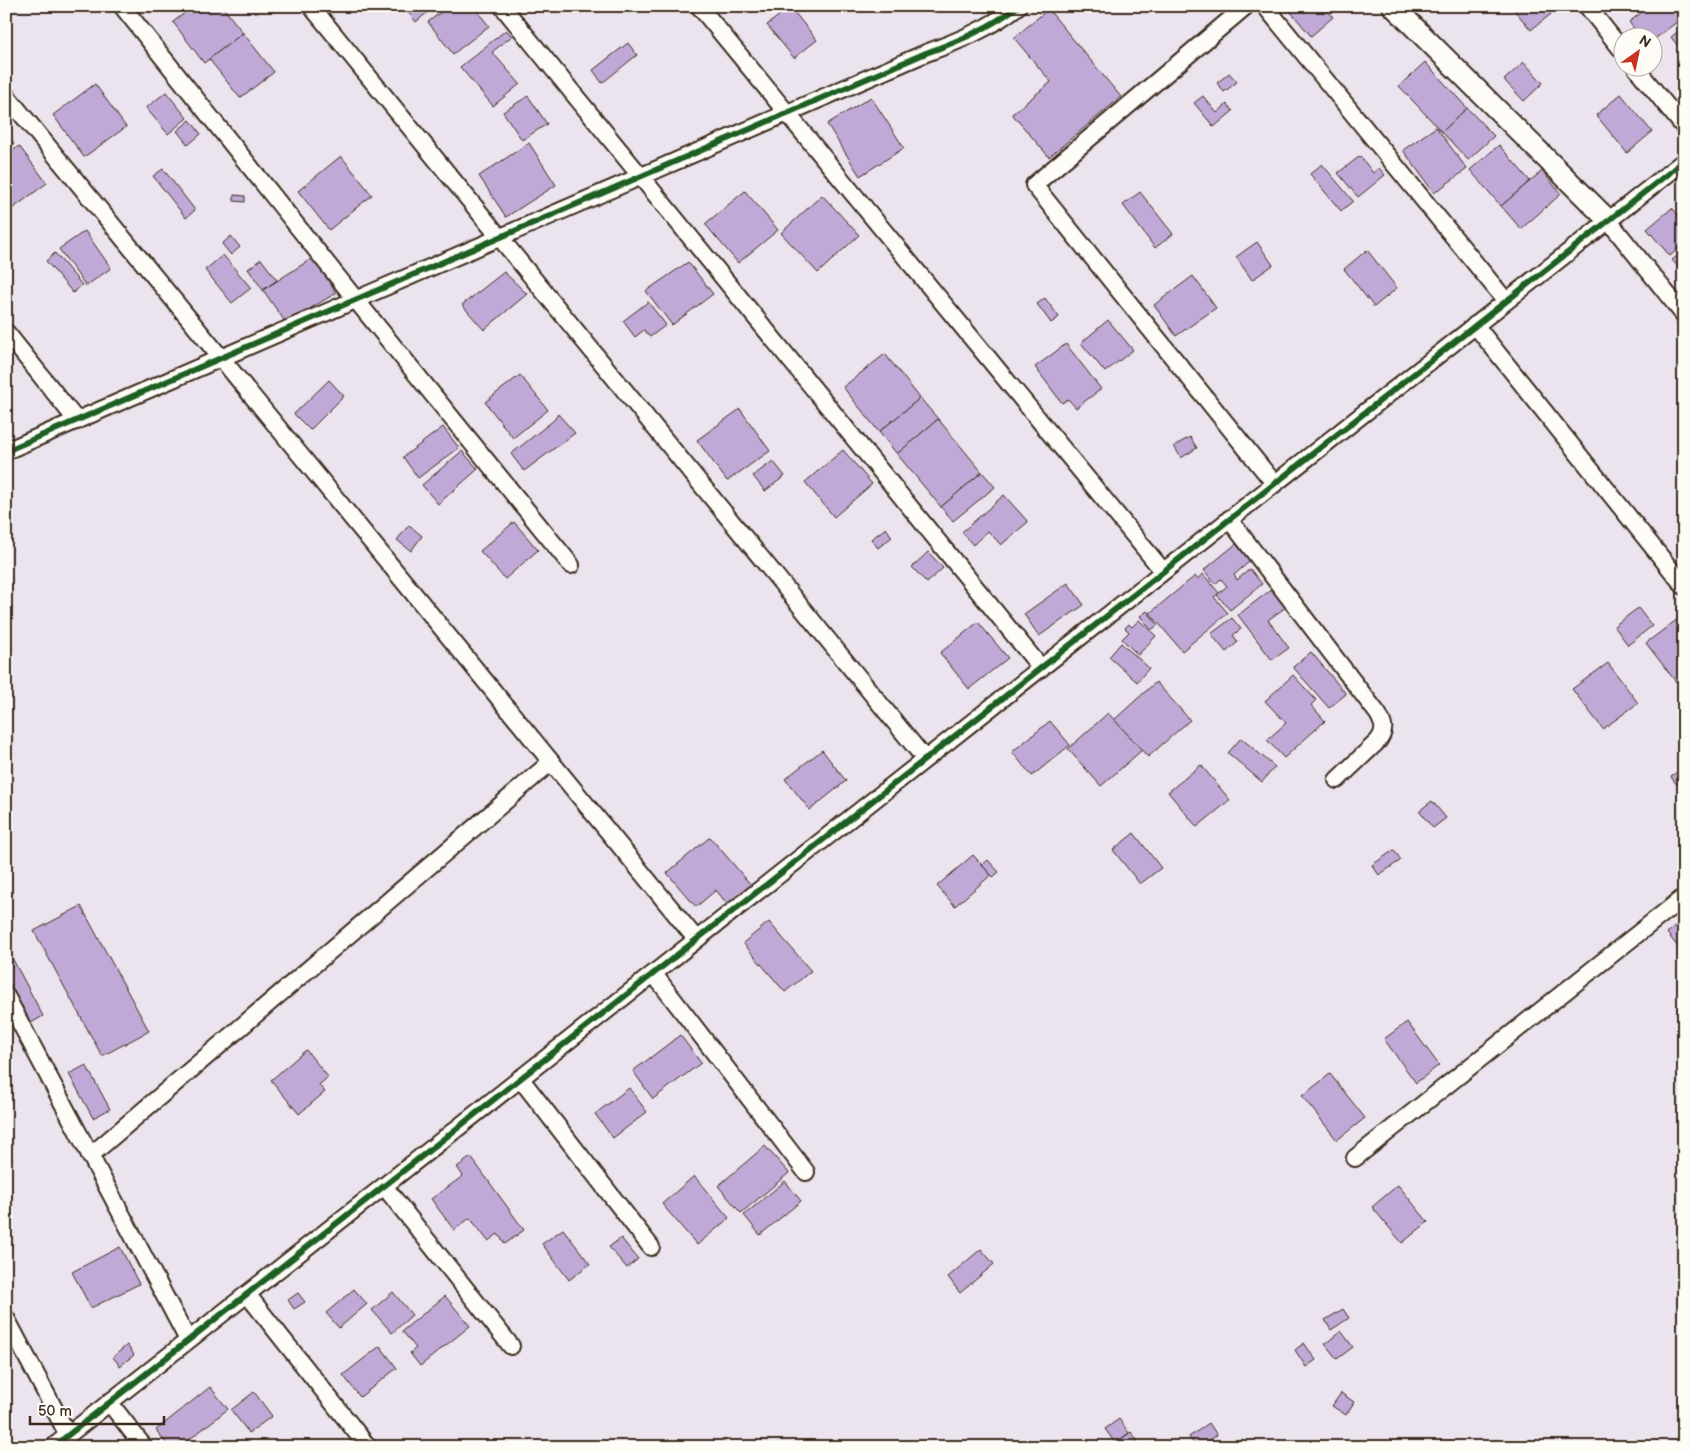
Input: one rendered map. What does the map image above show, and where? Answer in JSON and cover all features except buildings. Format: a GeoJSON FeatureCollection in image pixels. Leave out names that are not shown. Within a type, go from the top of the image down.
{"type":"FeatureCollection","features":[{"type":"Feature","properties":{"kind":"street"},"geometry":{"type":"LineString","coordinates":[[122,6],[356,300],[571,564]]}},
{"type":"Feature","properties":{"kind":"street"},"geometry":{"type":"LineString","coordinates":[[311,6],[925,759]]}},
{"type":"Feature","properties":{"kind":"street"},"geometry":{"type":"LineString","coordinates":[[502,6],[1041,668]]}},
{"type":"Feature","properties":{"kind":"street"},"geometry":{"type":"LineString","coordinates":[[699,6],[1163,571]]}},
{"type":"Feature","properties":{"kind":"street"},"geometry":{"type":"LineString","coordinates":[[6,451],[926,53],[959,42],[981,31],[1018,6]]}},
{"type":"Feature","properties":{"kind":"street"},"geometry":{"type":"LineString","coordinates":[[1246,6],[1034,185],[1274,483]]}},
{"type":"Feature","properties":{"kind":"street"},"geometry":{"type":"LineString","coordinates":[[1265,6],[1506,301]]}},
{"type":"Feature","properties":{"kind":"street"},"geometry":{"type":"LineString","coordinates":[[1394,6],[1608,220],[1684,314]]}},
{"type":"Feature","properties":{"kind":"street"},"geometry":{"type":"LineString","coordinates":[[1587,6],[1612,37]]}},
{"type":"Feature","properties":{"kind":"street"},"geometry":{"type":"LineString","coordinates":[[1644,78],[1684,127]]}},
{"type":"Feature","properties":{"kind":"street"},"geometry":{"type":"LineString","coordinates":[[6,95],[696,940]]}},
{"type":"Feature","properties":{"kind":"street"},"geometry":{"type":"LineString","coordinates":[[53,1447],[1684,161]]}},
{"type":"Feature","properties":{"kind":"street"},"geometry":{"type":"LineString","coordinates":[[1475,325],[1684,586]]}},
{"type":"Feature","properties":{"kind":"street"},"geometry":{"type":"LineString","coordinates":[[6,332],[77,421]]}},
{"type":"Feature","properties":{"kind":"street"},"geometry":{"type":"LineString","coordinates":[[1229,519],[1378,714],[1384,726],[1383,734],[1378,741],[1337,780]]}},
{"type":"Feature","properties":{"kind":"street"},"geometry":{"type":"LineString","coordinates":[[90,1156],[551,762]]}},
{"type":"Feature","properties":{"kind":"street"},"geometry":{"type":"LineString","coordinates":[[1355,1158],[1684,897]]}},
{"type":"Feature","properties":{"kind":"street"},"geometry":{"type":"LineString","coordinates":[[653,974],[806,1172]]}},
{"type":"Feature","properties":{"kind":"street"},"geometry":{"type":"LineString","coordinates":[[6,996],[188,1340]]}},
{"type":"Feature","properties":{"kind":"street"},"geometry":{"type":"LineString","coordinates":[[520,1078],[651,1247]]}},
{"type":"Feature","properties":{"kind":"street"},"geometry":{"type":"LineString","coordinates":[[384,1186],[511,1346]]}},
{"type":"Feature","properties":{"kind":"street"},"geometry":{"type":"LineString","coordinates":[[247,1294],[368,1447]]}},
{"type":"Feature","properties":{"kind":"street"},"geometry":{"type":"LineString","coordinates":[[6,1318],[68,1435]]}},
{"type":"Feature","properties":{"kind":"street"},"geometry":{"type":"LineString","coordinates":[[109,1402],[144,1447]]}},
{"type":"Feature","properties":{"kind":"cycle path"},"geometry":{"type":"LineString","coordinates":[[6,451],[962,39],[996,21],[1018,6]]}},
{"type":"Feature","properties":{"kind":"cycle path"},"geometry":{"type":"LineString","coordinates":[[53,1447],[1684,161]]}}]}
